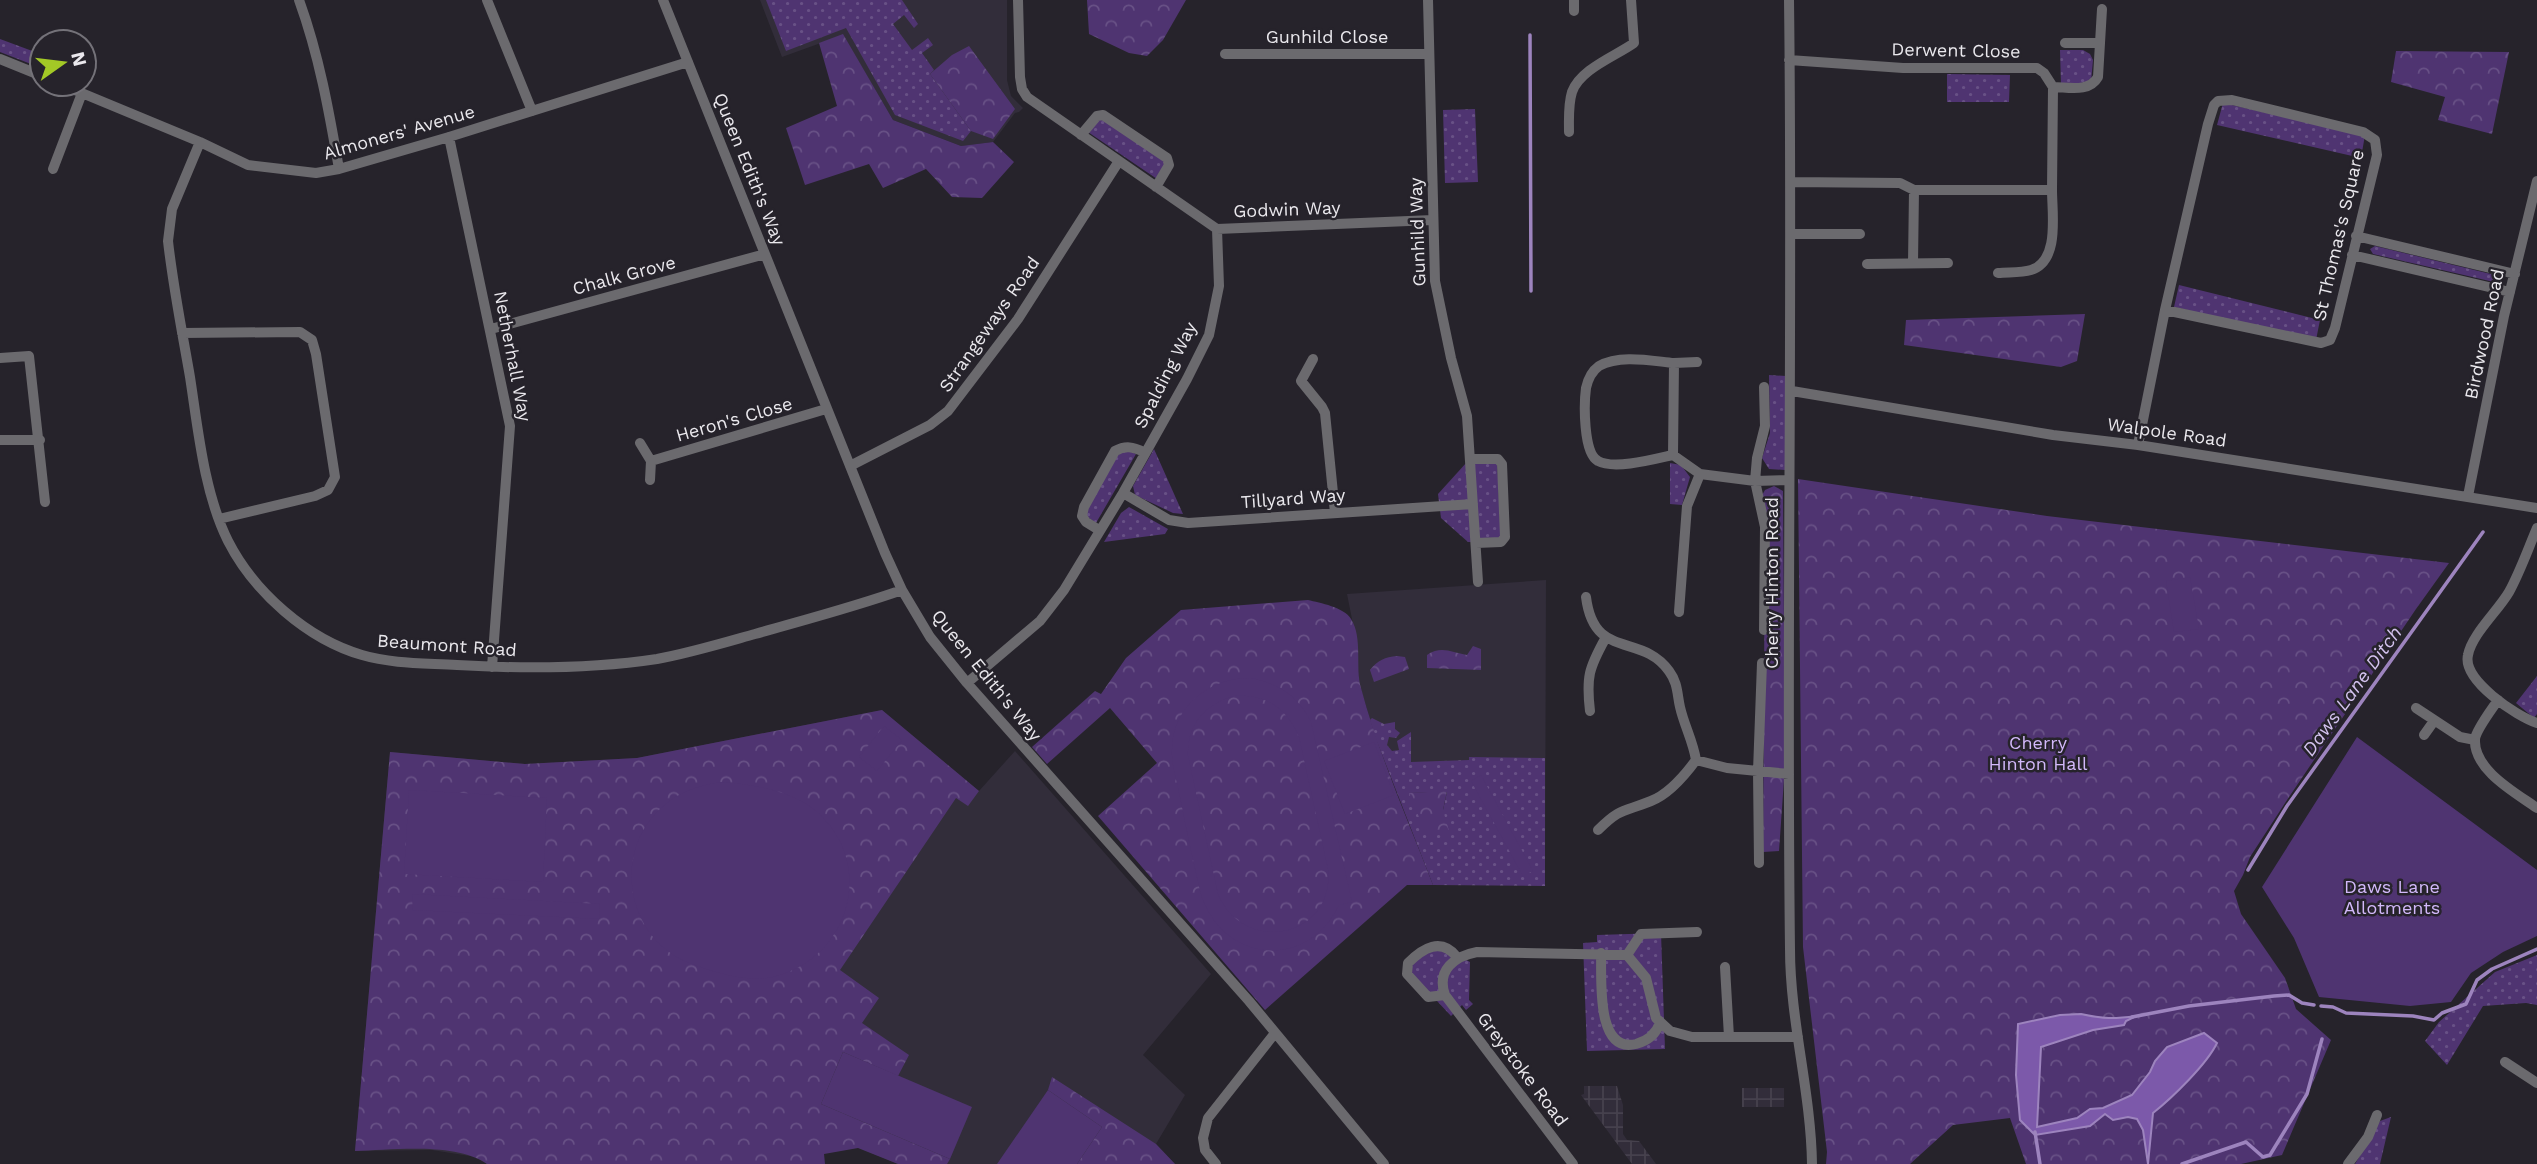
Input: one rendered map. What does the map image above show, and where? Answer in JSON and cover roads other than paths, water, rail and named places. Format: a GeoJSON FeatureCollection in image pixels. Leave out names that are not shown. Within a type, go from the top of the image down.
{"type":"FeatureCollection","features":[{"type":"Feature","properties":{"kind":"street"},"geometry":{"type":"LineString","coordinates":[[299,0],[323,80],[339,169]]}},
{"type":"Feature","properties":{"kind":"street"},"geometry":{"type":"LineString","coordinates":[[487,0],[532,111]]}},
{"type":"Feature","properties":{"kind":"street","name":"Queen Edith's Way"},"geometry":{"type":"LineString","coordinates":[[663,0],[826,410],[902,590],[930,637],[967,683],[1275,1033],[1384,1164]]}},
{"type":"Feature","properties":{"kind":"street","name":"Godwin Way"},"geometry":{"type":"LineString","coordinates":[[1018,0],[1022,89],[1027,97],[1217,229],[1433,220]]}},
{"type":"Feature","properties":{"kind":"street","name":"Gunhild Way"},"geometry":{"type":"LineString","coordinates":[[1428,0],[1435,281],[1448,346],[1467,416],[1478,582]]}},
{"type":"Feature","properties":{"kind":"street"},"geometry":{"type":"LineString","coordinates":[[1569,132],[1569,103],[1575,84],[1634,43],[1631,0]]}},
{"type":"Feature","properties":{"kind":"street","name":"Cherry Hinton Road"},"geometry":{"type":"LineString","coordinates":[[1789,0],[1790,975],[1808,1099],[1812,1164]]}},
{"type":"Feature","properties":{"kind":"street"},"geometry":{"type":"LineString","coordinates":[[1998,273],[2032,270],[2041,265],[2050,253],[2053,87],[2085,88],[2095,82],[2098,77],[2102,9]]}},
{"type":"Feature","properties":{"kind":"street"},"geometry":{"type":"LineString","coordinates":[[2065,43],[2100,43]]}},
{"type":"Feature","properties":{"kind":"street","name":"Gunhild Close"},"geometry":{"type":"LineString","coordinates":[[1225,54],[1429,54]]}},
{"type":"Feature","properties":{"kind":"street"},"geometry":{"type":"LineString","coordinates":[[0,59],[28,70]]}},
{"type":"Feature","properties":{"kind":"street","name":"Derwent Close"},"geometry":{"type":"LineString","coordinates":[[1789,60],[1903,68],[2037,68],[2044,73],[2053,87]]}},
{"type":"Feature","properties":{"kind":"street","name":"Almoners' Avenue"},"geometry":{"type":"LineString","coordinates":[[94,98],[248,165],[316,173],[339,169],[449,137],[688,62]]}},
{"type":"Feature","properties":{"kind":"street"},"geometry":{"type":"LineString","coordinates":[[52,169],[80,98]]}},
{"type":"Feature","properties":{"kind":"street","name":"St Thomas's Square"},"geometry":{"type":"LineString","coordinates":[[2138,444],[2165,310],[2207,124],[2218,101],[2232,100],[2370,134],[2378,146],[2377,155],[2335,328],[2329,340],[2325,342],[2165,310]]}},
{"type":"Feature","properties":{"kind":"street"},"geometry":{"type":"LineString","coordinates":[[1082,135],[1097,116],[1103,115],[1167,158],[1169,165],[1156,187]]}},
{"type":"Feature","properties":{"kind":"street","name":"Netherhall Way"},"geometry":{"type":"LineString","coordinates":[[449,137],[510,426],[492,667]]}},
{"type":"Feature","properties":{"kind":"street","name":"Beaumont Road"},"geometry":{"type":"LineString","coordinates":[[200,142],[172,209],[167,241],[201,447],[219,519],[229,543],[245,568],[274,602],[308,630],[362,655],[392,661],[492,667],[607,665],[660,658],[860,605],[902,590]]}},
{"type":"Feature","properties":{"kind":"street","name":"Strangeways Road"},"geometry":{"type":"LineString","coordinates":[[850,466],[930,425],[948,411],[1018,319],[1119,161]]}},
{"type":"Feature","properties":{"kind":"street","name":"Birdwood Road"},"geometry":{"type":"LineString","coordinates":[[2468,496],[2510,292],[2537,181]]}},
{"type":"Feature","properties":{"kind":"street"},"geometry":{"type":"LineString","coordinates":[[1790,183],[1900,183],[1914,190],[2052,190]]}},
{"type":"Feature","properties":{"kind":"street"},"geometry":{"type":"LineString","coordinates":[[1913,263],[1914,190]]}},
{"type":"Feature","properties":{"kind":"street","name":"Spalding Way"},"geometry":{"type":"LineString","coordinates":[[967,683],[1040,621],[1064,590],[1123,493],[1187,379],[1209,335],[1219,286],[1217,229]]}},
{"type":"Feature","properties":{"kind":"street"},"geometry":{"type":"LineString","coordinates":[[1790,234],[1860,234]]}},
{"type":"Feature","properties":{"kind":"street"},"geometry":{"type":"LineString","coordinates":[[2356,236],[2515,274]]}},
{"type":"Feature","properties":{"kind":"street","name":"Chalk Grove"},"geometry":{"type":"LineString","coordinates":[[491,329],[765,254]]}},
{"type":"Feature","properties":{"kind":"street"},"geometry":{"type":"LineString","coordinates":[[2352,255],[2510,292]]}},
{"type":"Feature","properties":{"kind":"street"},"geometry":{"type":"LineString","coordinates":[[1867,264],[1948,263]]}},
{"type":"Feature","properties":{"kind":"street"},"geometry":{"type":"LineString","coordinates":[[183,333],[300,332],[312,341],[316,354],[335,477],[328,490],[219,519]]}},
{"type":"Feature","properties":{"kind":"street"},"geometry":{"type":"LineString","coordinates":[[0,358],[29,356],[45,502]]}},
{"type":"Feature","properties":{"kind":"street"},"geometry":{"type":"LineString","coordinates":[[1312,359],[1301,381],[1325,414],[1335,513]]}},
{"type":"Feature","properties":{"kind":"street"},"geometry":{"type":"LineString","coordinates":[[1697,362],[1674,363],[1635,359],[1608,361],[1596,368],[1590,374],[1586,388],[1587,443],[1591,456],[1598,461],[1619,463],[1673,455],[1700,474],[1755,481],[1789,480]]}},
{"type":"Feature","properties":{"kind":"street"},"geometry":{"type":"LineString","coordinates":[[1673,455],[1674,363]]}},
{"type":"Feature","properties":{"kind":"street","name":"Cherry Hinton Road"},"geometry":{"type":"LineString","coordinates":[[1764,387],[1765,426],[1756,458],[1755,481],[1765,527],[1764,630]]}},
{"type":"Feature","properties":{"kind":"street","name":"Walpole Road"},"geometry":{"type":"LineString","coordinates":[[1791,391],[2058,436],[2138,444],[2537,508]]}},
{"type":"Feature","properties":{"kind":"street","name":"Heron's Close"},"geometry":{"type":"LineString","coordinates":[[651,461],[826,410]]}},
{"type":"Feature","properties":{"kind":"street"},"geometry":{"type":"LineString","coordinates":[[0,440],[40,440]]}},
{"type":"Feature","properties":{"kind":"street"},"geometry":{"type":"LineString","coordinates":[[640,443],[651,461],[650,480]]}},
{"type":"Feature","properties":{"kind":"street","name":"Spalding Way"},"geometry":{"type":"LineString","coordinates":[[1099,530],[1082,516],[1084,507],[1115,451],[1132,447],[1144,453]]}},
{"type":"Feature","properties":{"kind":"street"},"geometry":{"type":"LineString","coordinates":[[1471,459],[1498,459],[1502,464],[1505,537],[1501,542],[1476,542]]}},
{"type":"Feature","properties":{"kind":"street"},"geometry":{"type":"LineString","coordinates":[[1679,612],[1687,506],[1700,474]]}},
{"type":"Feature","properties":{"kind":"street","name":"Tillyard Way"},"geometry":{"type":"LineString","coordinates":[[1123,493],[1169,520],[1188,523],[1474,505]]}},
{"type":"Feature","properties":{"kind":"street"},"geometry":{"type":"LineString","coordinates":[[2537,528],[2508,593],[2471,647],[2467,658],[2472,676],[2498,700],[2537,723]]}},
{"type":"Feature","properties":{"kind":"street"},"geometry":{"type":"LineString","coordinates":[[1586,597],[1587,613],[1605,639],[1641,651],[1662,663],[1669,671],[1678,688],[1680,708],[1694,743],[1696,760],[1660,797],[1613,814],[1598,830]]}},
{"type":"Feature","properties":{"kind":"street"},"geometry":{"type":"LineString","coordinates":[[1590,711],[1590,667],[1605,639]]}},
{"type":"Feature","properties":{"kind":"street"},"geometry":{"type":"LineString","coordinates":[[1759,863],[1758,771],[1762,663]]}},
{"type":"Feature","properties":{"kind":"street"},"geometry":{"type":"LineString","coordinates":[[2498,700],[2475,740],[2484,766],[2495,778],[2537,808]]}},
{"type":"Feature","properties":{"kind":"street"},"geometry":{"type":"LineString","coordinates":[[2416,708],[2460,737],[2475,740]]}},
{"type":"Feature","properties":{"kind":"street"},"geometry":{"type":"LineString","coordinates":[[2424,735],[2434,721]]}},
{"type":"Feature","properties":{"kind":"street"},"geometry":{"type":"LineString","coordinates":[[1696,760],[1727,768],[1789,774]]}},
{"type":"Feature","properties":{"kind":"street"},"geometry":{"type":"LineString","coordinates":[[1628,955],[1641,934],[1697,932]]}},
{"type":"Feature","properties":{"kind":"street"},"geometry":{"type":"LineString","coordinates":[[1457,957],[1445,947],[1433,945],[1419,952],[1408,963],[1407,974],[1428,997],[1445,995],[1443,981],[1446,970],[1457,957],[1477,951],[1628,955],[1646,978],[1651,1006],[1660,1023],[1670,1031],[1682,1035],[1798,1038]]}},
{"type":"Feature","properties":{"kind":"street"},"geometry":{"type":"LineString","coordinates":[[1601,953],[1606,1028],[1614,1039],[1634,1045],[1647,1039],[1660,1023]]}},
{"type":"Feature","properties":{"kind":"street"},"geometry":{"type":"LineString","coordinates":[[1725,967],[1728,1037]]}},
{"type":"Feature","properties":{"kind":"street","name":"Greystoke Road"},"geometry":{"type":"LineString","coordinates":[[1445,995],[1573,1164]]}},
{"type":"Feature","properties":{"kind":"street"},"geometry":{"type":"LineString","coordinates":[[1216,1164],[1205,1150],[1203,1138],[1208,1118],[1275,1033]]}},
{"type":"Feature","properties":{"kind":"street"},"geometry":{"type":"LineString","coordinates":[[2505,1062],[2537,1083]]}},
{"type":"Feature","properties":{"kind":"street"},"geometry":{"type":"LineString","coordinates":[[2348,1164],[2368,1137],[2377,1115]]}},
{"type":"Feature","properties":{"kind":"waterway"},"geometry":{"type":"LineString","coordinates":[[1530,35],[1531,291]]}},
{"type":"Feature","properties":{"kind":"waterway","name":"Daws Lane Ditch"},"geometry":{"type":"LineString","coordinates":[[2248,870],[2287,806],[2483,532]]}},
{"type":"Feature","properties":{"kind":"waterway"},"geometry":{"type":"LineString","coordinates":[[2321,1006],[2333,1007],[2346,1013],[2413,1016],[2434,1020],[2442,1013],[2466,1004],[2477,980],[2492,969],[2537,949]]}},
{"type":"Feature","properties":{"kind":"waterway"},"geometry":{"type":"LineString","coordinates":[[2132,1017],[2189,1006],[2289,995],[2302,1003],[2314,1005]]}},
{"type":"Feature","properties":{"kind":"waterway"},"geometry":{"type":"LineString","coordinates":[[2182,1164],[2246,1142],[2263,1157],[2270,1155],[2307,1094],[2322,1039]]}},
{"type":"Feature","properties":{"kind":"waterway"},"geometry":{"type":"LineString","coordinates":[[2035,1132],[2040,1164]]}},
{"type":"Feature","properties":{"kind":"park label","name":"Cherry Hinton Hall"},"geometry":{"type":"Point","coordinates":[2038,752]}},
{"type":"Feature","properties":{"kind":"park label","name":"Daws Lane Allotments"},"geometry":{"type":"Point","coordinates":[2392,896]}}]}
